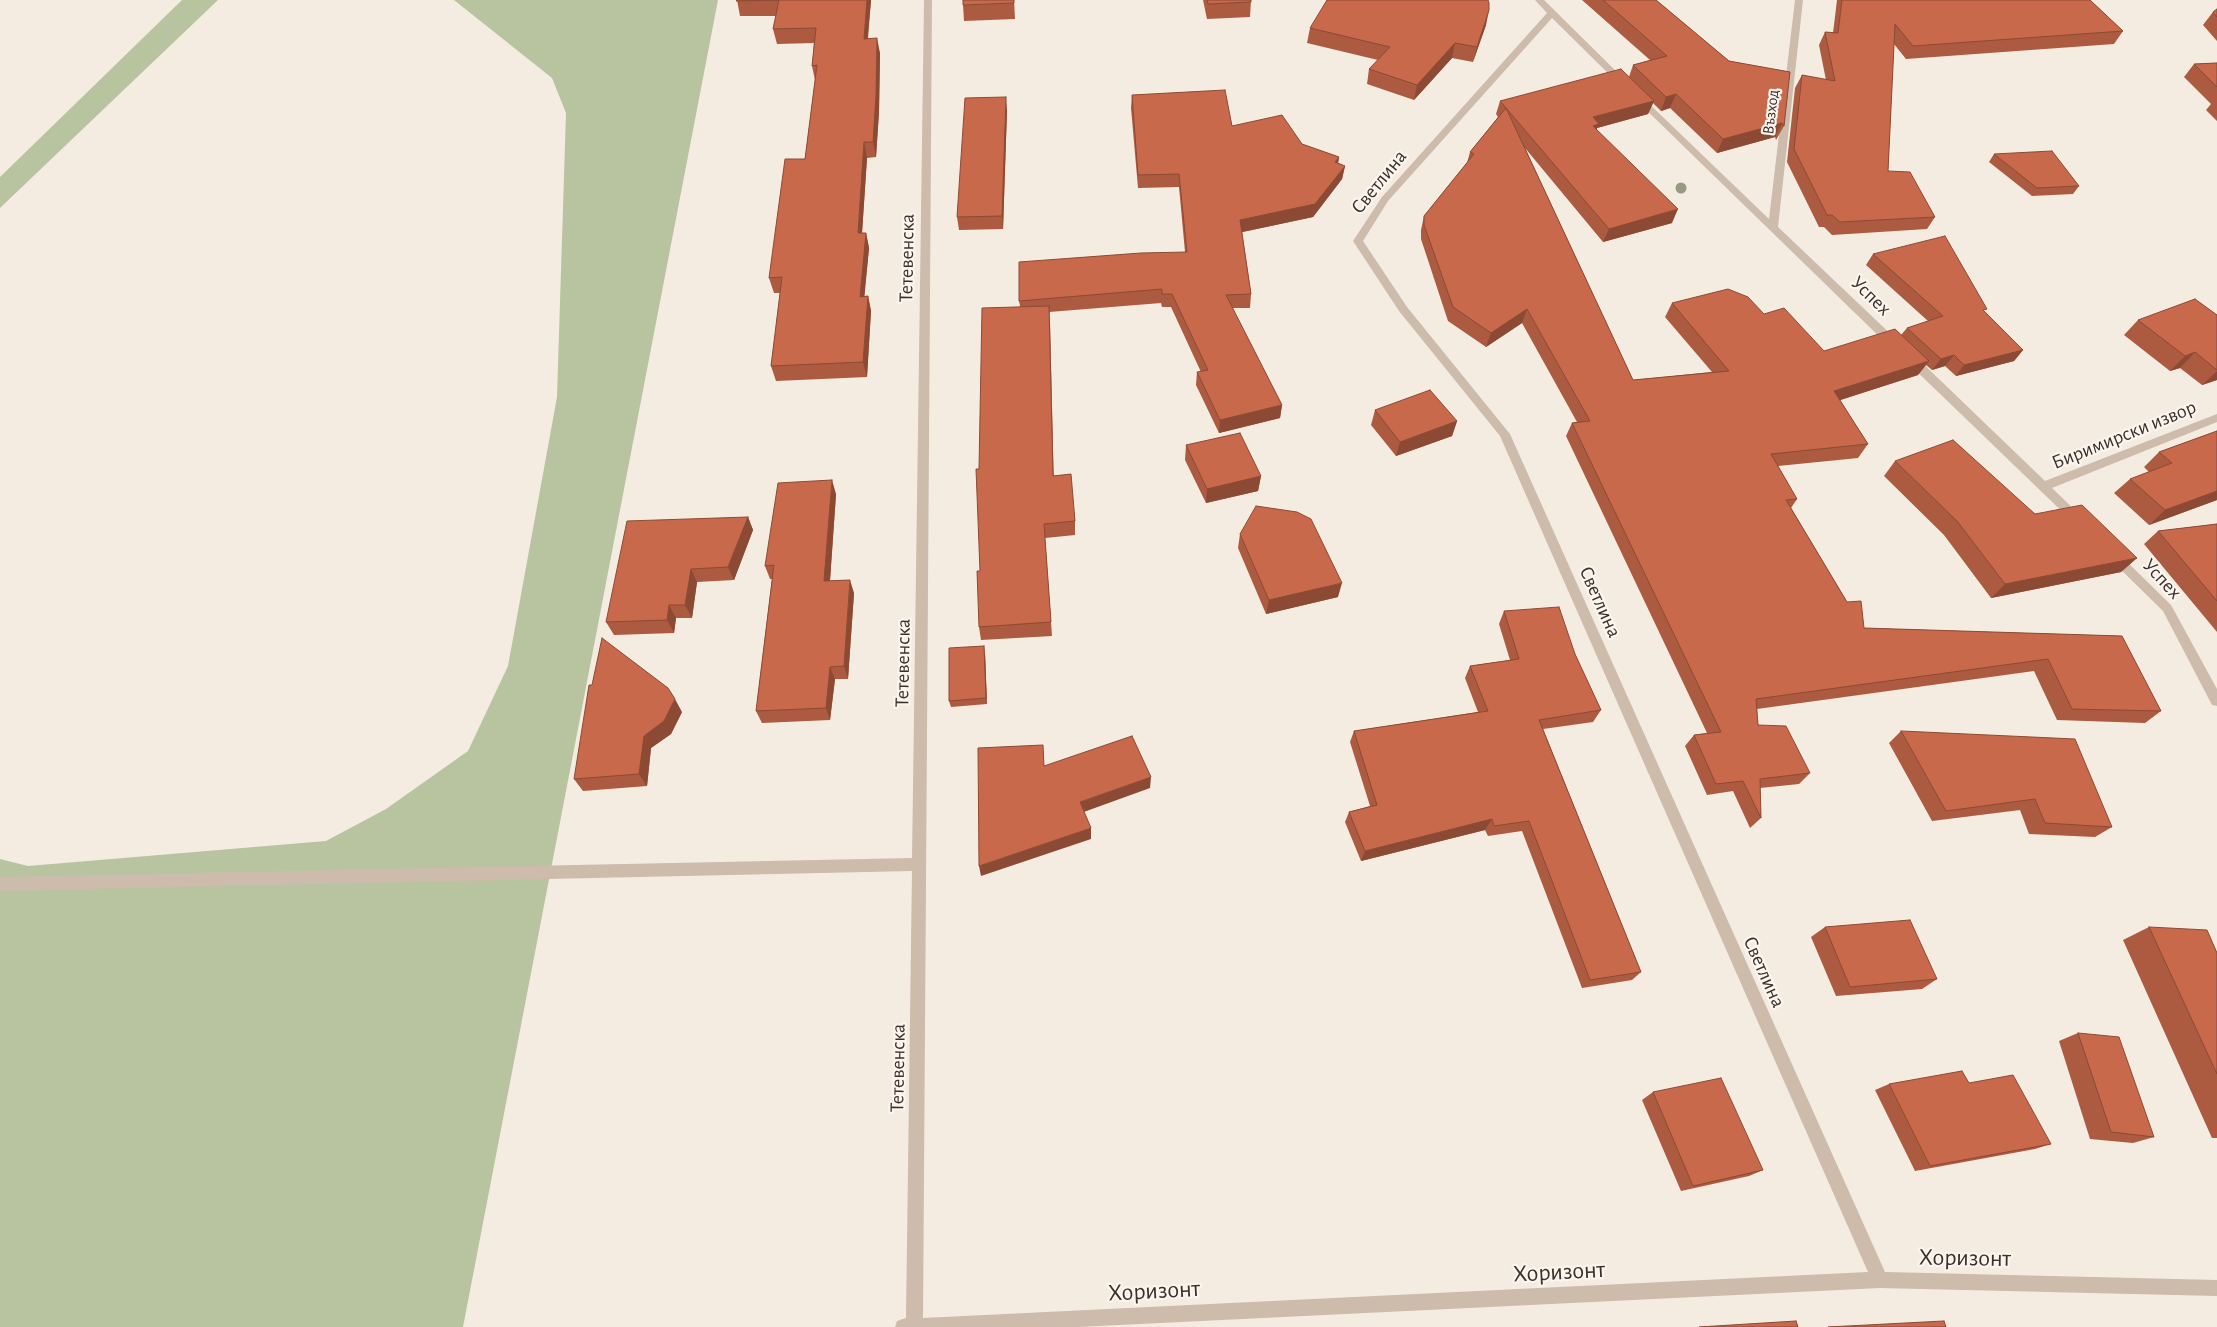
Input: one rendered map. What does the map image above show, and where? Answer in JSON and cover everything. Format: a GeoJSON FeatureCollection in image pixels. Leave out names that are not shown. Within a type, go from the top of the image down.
{"type":"FeatureCollection","features":[{"type":"Feature","properties":{"kind":"street","name":"Тетевенска"},"geometry":{"type":"LineString","coordinates":[[914,1326],[928,0]]}},
{"type":"Feature","properties":{"kind":"street","name":"Успех"},"geometry":{"type":"LineString","coordinates":[[1539,0],[1551,14],[2085,527]]}},
{"type":"Feature","properties":{"kind":"street","name":"Възход"},"geometry":{"type":"LineString","coordinates":[[1773,228],[1799,0]]}},
{"type":"Feature","properties":{"kind":"street","name":"Светлина"},"geometry":{"type":"LineString","coordinates":[[1551,14],[1385,199],[1358,241],[1403,309],[1505,434],[1880,1280]]}},
{"type":"Feature","properties":{"kind":"street","name":"Биримирски извор"},"geometry":{"type":"LineString","coordinates":[[2044,486],[2217,418]]}},
{"type":"Feature","properties":{"kind":"street","name":"Успех"},"geometry":{"type":"LineString","coordinates":[[2105,547],[2166,608],[2217,701]]}},
{"type":"Feature","properties":{"kind":"street"},"geometry":{"type":"LineString","coordinates":[[0,884],[919,864]]}},
{"type":"Feature","properties":{"kind":"street","name":"Хоризонт"},"geometry":{"type":"LineString","coordinates":[[903,1327],[1880,1280],[2217,1288]]}},
{"type":"Feature","properties":{"kind":"green space"},"geometry":{"type":"Polygon","coordinates":[[[182,0],[218,0],[0,208],[0,177],[182,0]]]}},
{"type":"Feature","properties":{"kind":"green space"},"geometry":{"type":"Polygon","coordinates":[[[454,0],[718,0],[463,1327],[0,1327],[0,859],[28,866],[326,841],[386,809],[468,751],[508,666],[557,397],[566,113],[552,78],[454,0]]]}},
{"type":"Feature","properties":{"kind":"building"},"geometry":{"type":"Polygon","coordinates":[[[737,0],[779,0],[736,1],[737,0]]]}},
{"type":"Feature","properties":{"kind":"building"},"geometry":{"type":"Polygon","coordinates":[[[779,0],[867,0],[864,39],[877,38],[873,142],[864,142],[858,233],[866,233],[860,297],[868,296],[863,362],[771,366],[782,277],[769,278],[785,159],[805,159],[817,65],[812,66],[816,28],[773,29],[779,0]]]}},
{"type":"Feature","properties":{"kind":"building"},"geometry":{"type":"Polygon","coordinates":[[[963,0],[1014,0],[1014,3],[963,5],[963,0]]]}},
{"type":"Feature","properties":{"kind":"building"},"geometry":{"type":"Polygon","coordinates":[[[1207,0],[1251,0],[1251,2],[1208,4],[1207,0]]]}},
{"type":"Feature","properties":{"kind":"building"},"geometry":{"type":"Polygon","coordinates":[[[1327,0],[1488,0],[1489,10],[1477,47],[1455,43],[1417,85],[1369,69],[1390,47],[1310,28],[1327,0]]]}},
{"type":"Feature","properties":{"kind":"building"},"geometry":{"type":"Polygon","coordinates":[[[1603,0],[1656,0],[1729,61],[1790,72],[1784,126],[1782,123],[1723,139],[1676,94],[1666,97],[1633,65],[1667,56],[1603,0]]]}},
{"type":"Feature","properties":{"kind":"building"},"geometry":{"type":"Polygon","coordinates":[[[1842,0],[2090,0],[2123,31],[1913,46],[1895,24],[1888,171],[1910,172],[1935,217],[1840,222],[1832,215],[1827,215],[1794,149],[1802,75],[1835,81],[1825,32],[1838,33],[1842,0]]]}},
{"type":"Feature","properties":{"kind":"building"},"geometry":{"type":"Polygon","coordinates":[[[2217,9],[2217,17],[2213,12],[2217,9]]]}},
{"type":"Feature","properties":{"kind":"building"},"geometry":{"type":"Polygon","coordinates":[[[2217,63],[2217,87],[2194,64],[2217,63]]]}},
{"type":"Feature","properties":{"kind":"building"},"geometry":{"type":"Polygon","coordinates":[[[1621,69],[1654,101],[1593,117],[1599,124],[1593,126],[1678,209],[1609,229],[1500,101],[1621,69]]]}},
{"type":"Feature","properties":{"kind":"building"},"geometry":{"type":"Polygon","coordinates":[[[1225,90],[1232,126],[1282,115],[1302,144],[1339,157],[1335,162],[1345,166],[1315,204],[1240,220],[1251,294],[1226,295],[1282,405],[1220,420],[1197,372],[1208,370],[1172,294],[1162,294],[1162,289],[1019,301],[1019,262],[1141,253],[1187,252],[1179,174],[1138,175],[1132,95],[1225,90]]]}},
{"type":"Feature","properties":{"kind":"building"},"geometry":{"type":"Polygon","coordinates":[[[1006,97],[1002,216],[957,217],[965,98],[1006,97]]]}},
{"type":"Feature","properties":{"kind":"building"},"geometry":{"type":"Polygon","coordinates":[[[1506,108],[1633,380],[1729,371],[1672,303],[1728,289],[1748,297],[1764,314],[1784,308],[1824,351],[1895,329],[1929,361],[1834,391],[1868,444],[1771,454],[1797,499],[1786,500],[1847,602],[1861,601],[1864,628],[2122,636],[2161,711],[2072,709],[2048,659],[1756,699],[1758,725],[1786,726],[1810,773],[1760,779],[1761,818],[1743,781],[1716,784],[1694,735],[1721,732],[1572,423],[1590,421],[1527,309],[1491,333],[1453,307],[1424,225],[1424,216],[1474,154],[1470,152],[1506,108]]]}},
{"type":"Feature","properties":{"kind":"building"},"geometry":{"type":"Polygon","coordinates":[[[2052,151],[2079,186],[2037,188],[1994,154],[2052,151]]]}},
{"type":"Feature","properties":{"kind":"building"},"geometry":{"type":"Polygon","coordinates":[[[1945,236],[1987,309],[1983,310],[2023,350],[1964,365],[1954,355],[1941,359],[1907,328],[1943,316],[1873,254],[1945,236]]]}},
{"type":"Feature","properties":{"kind":"building"},"geometry":{"type":"Polygon","coordinates":[[[2195,299],[2217,315],[2217,370],[2195,352],[2185,356],[2138,320],[2195,299]]]}},
{"type":"Feature","properties":{"kind":"building"},"geometry":{"type":"Polygon","coordinates":[[[1049,306],[1053,476],[1071,474],[1075,521],[1044,524],[1051,622],[979,627],[977,571],[980,571],[976,469],[979,469],[982,308],[1049,306]]]}},
{"type":"Feature","properties":{"kind":"building"},"geometry":{"type":"Polygon","coordinates":[[[1430,390],[1457,421],[1400,442],[1375,410],[1430,390]]]}},
{"type":"Feature","properties":{"kind":"building"},"geometry":{"type":"Polygon","coordinates":[[[2217,431],[2217,491],[2165,510],[2130,479],[2172,463],[2159,452],[2217,431]]]}},
{"type":"Feature","properties":{"kind":"building"},"geometry":{"type":"Polygon","coordinates":[[[1240,433],[1261,476],[1207,489],[1186,445],[1240,433]]]}},
{"type":"Feature","properties":{"kind":"building"},"geometry":{"type":"Polygon","coordinates":[[[1953,440],[2035,514],[2082,505],[2137,558],[2005,584],[1957,521],[1895,461],[1953,440]]]}},
{"type":"Feature","properties":{"kind":"building"},"geometry":{"type":"Polygon","coordinates":[[[832,480],[824,581],[850,580],[844,666],[830,667],[826,708],[756,711],[774,565],[765,566],[778,483],[832,480]]]}},
{"type":"Feature","properties":{"kind":"building"},"geometry":{"type":"Polygon","coordinates":[[[1256,506],[1297,512],[1311,519],[1342,583],[1269,600],[1240,534],[1256,506]]]}},
{"type":"Feature","properties":{"kind":"building"},"geometry":{"type":"Polygon","coordinates":[[[748,517],[728,567],[691,569],[685,605],[669,605],[667,620],[606,622],[627,521],[748,517]]]}},
{"type":"Feature","properties":{"kind":"building"},"geometry":{"type":"Polygon","coordinates":[[[2217,524],[2217,601],[2158,531],[2217,524]]]}},
{"type":"Feature","properties":{"kind":"building"},"geometry":{"type":"Polygon","coordinates":[[[1559,607],[1575,654],[1601,710],[1539,720],[1641,972],[1590,980],[1529,821],[1494,826],[1492,819],[1365,851],[1349,812],[1377,805],[1354,731],[1488,711],[1470,666],[1519,659],[1504,611],[1559,607]]]}},
{"type":"Feature","properties":{"kind":"building"},"geometry":{"type":"Polygon","coordinates":[[[602,638],[668,688],[675,699],[664,721],[644,736],[639,774],[574,779],[589,685],[592,685],[602,638]]]}},
{"type":"Feature","properties":{"kind":"building"},"geometry":{"type":"Polygon","coordinates":[[[984,646],[986,698],[949,701],[949,648],[984,646]]]}},
{"type":"Feature","properties":{"kind":"building"},"geometry":{"type":"Polygon","coordinates":[[[1901,731],[2075,739],[2112,827],[2045,823],[2035,799],[1946,811],[1901,731]]]}},
{"type":"Feature","properties":{"kind":"building"},"geometry":{"type":"Polygon","coordinates":[[[1132,736],[1151,777],[1080,802],[1091,828],[979,866],[978,748],[1043,745],[1044,766],[1132,736]]]}},
{"type":"Feature","properties":{"kind":"building"},"geometry":{"type":"Polygon","coordinates":[[[1910,920],[1937,979],[1850,987],[1825,927],[1910,920]]]}},
{"type":"Feature","properties":{"kind":"building"},"geometry":{"type":"Polygon","coordinates":[[[2149,927],[2207,930],[2217,953],[2217,1074],[2149,927]]]}},
{"type":"Feature","properties":{"kind":"building"},"geometry":{"type":"Polygon","coordinates":[[[2078,1033],[2119,1037],[2154,1137],[2111,1132],[2078,1033]]]}},
{"type":"Feature","properties":{"kind":"building"},"geometry":{"type":"Polygon","coordinates":[[[1962,1071],[1969,1083],[2013,1075],[2051,1144],[1930,1166],[1889,1084],[1962,1071]]]}},
{"type":"Feature","properties":{"kind":"building"},"geometry":{"type":"Polygon","coordinates":[[[1721,1078],[1763,1170],[1693,1186],[1653,1092],[1721,1078]]]}},
{"type":"Feature","properties":{"kind":"building"},"geometry":{"type":"Polygon","coordinates":[[[1796,1321],[1798,1327],[1699,1327],[1796,1321]]]}},
{"type":"Feature","properties":{"kind":"building"},"geometry":{"type":"Polygon","coordinates":[[[1944,1321],[1946,1327],[1828,1327],[1944,1321]]]}}]}
